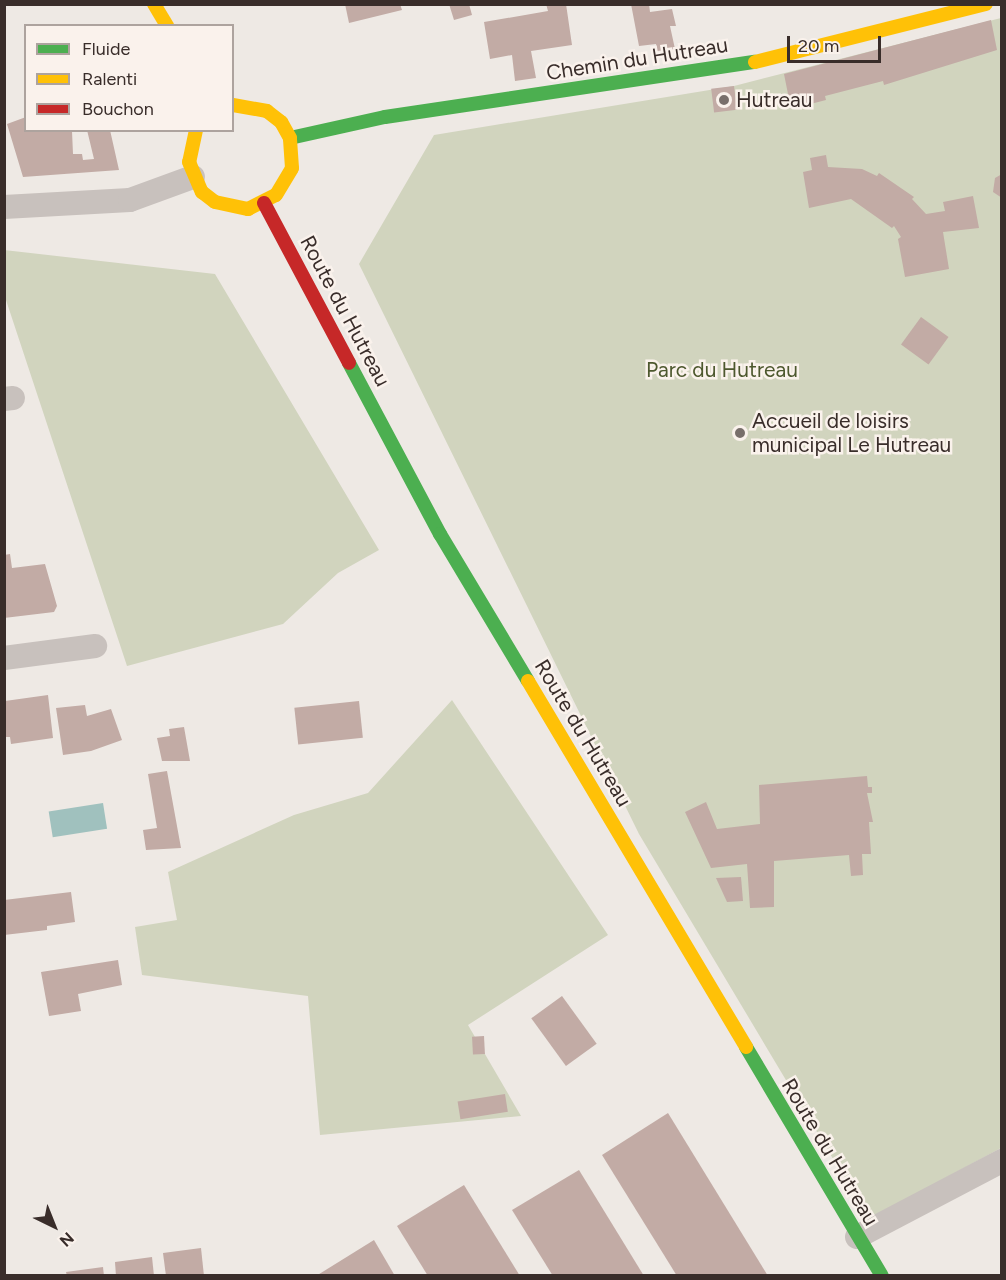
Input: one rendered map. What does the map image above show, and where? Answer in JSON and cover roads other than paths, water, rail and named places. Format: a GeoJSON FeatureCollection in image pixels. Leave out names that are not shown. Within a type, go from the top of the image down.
{"type":"FeatureCollection","features":[{"type":"Feature","properties":{"kind":"street"},"geometry":{"type":"LineString","coordinates":[[154,4],[165,24]]}},
{"type":"Feature","properties":{"kind":"street","name":"Chemin du Hutreau"},"geometry":{"type":"LineString","coordinates":[[290,138],[385,117],[763,61],[986,4]]}},
{"type":"Feature","properties":{"kind":"street"},"geometry":{"type":"LineString","coordinates":[[195,132],[189,147],[193,177],[202,192],[231,208],[264,204],[281,189],[292,168],[290,138],[267,111],[234,105]]}},
{"type":"Feature","properties":{"kind":"street"},"geometry":{"type":"LineString","coordinates":[[4,207],[130,200],[193,177]]}},
{"type":"Feature","properties":{"kind":"street","name":"Route du Hutreau"},"geometry":{"type":"LineString","coordinates":[[264,204],[440,534],[857,1237],[882,1275]]}},
{"type":"Feature","properties":{"kind":"street"},"geometry":{"type":"LineString","coordinates":[[4,658],[95,646]]}},
{"type":"Feature","properties":{"kind":"street"},"geometry":{"type":"LineString","coordinates":[[857,1237],[1002,1161]]}},
{"type":"Feature","properties":{"kind":"water"},"geometry":{"type":"Polygon","coordinates":[[[103,803],[107,829],[53,837],[49,812],[103,803]]]}},
{"type":"Feature","properties":{"kind":"place","name":"Hutreau"},"geometry":{"type":"Point","coordinates":[724,100]}},
{"type":"Feature","properties":{"kind":"place","name":"Accueil de loisirs municipal Le Hutreau"},"geometry":{"type":"Point","coordinates":[740,433]}},
{"type":"Feature","properties":{"kind":"park label","name":"Parc du Hutreau"},"geometry":{"type":"Point","coordinates":[722,370]}}]}
